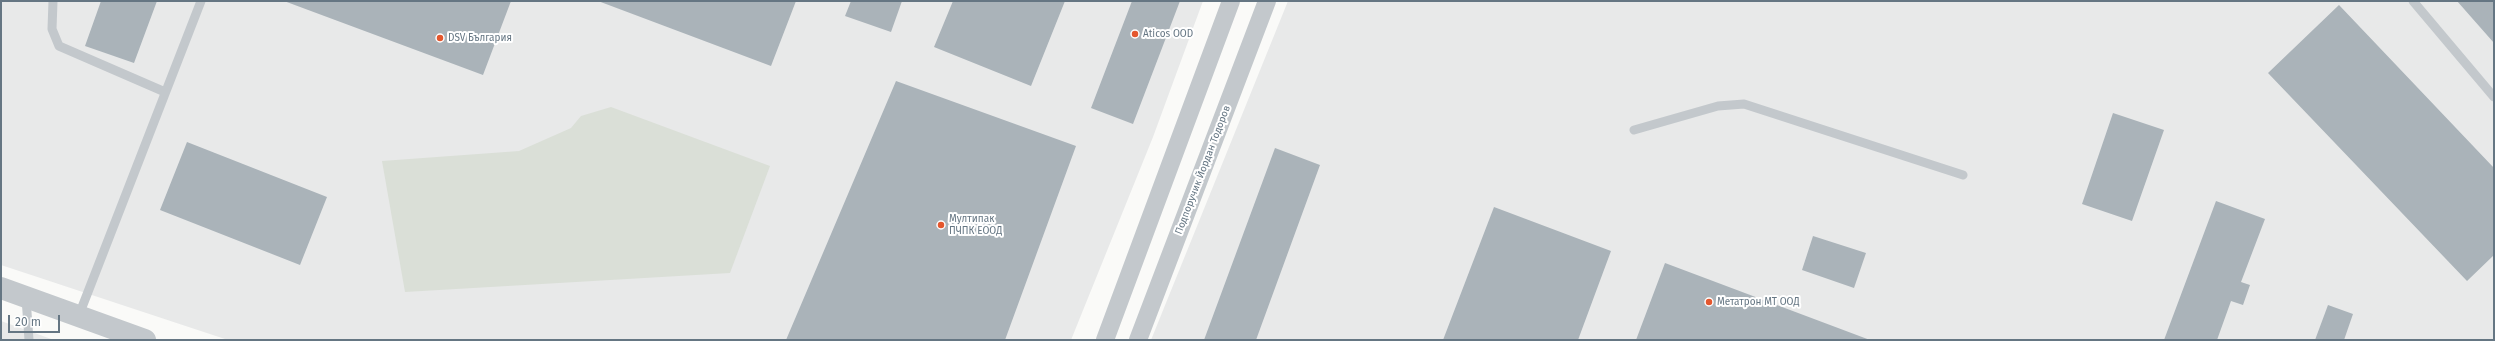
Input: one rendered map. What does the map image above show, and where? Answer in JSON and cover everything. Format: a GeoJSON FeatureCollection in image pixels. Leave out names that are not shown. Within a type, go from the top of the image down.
{"type":"FeatureCollection","features":[{"type":"Feature","properties":{"kind":"street"},"geometry":{"type":"LineString","coordinates":[[1105,340],[1231,1]]}},
{"type":"Feature","properties":{"kind":"street","name":"Подпоручик Йордан Тодоров"},"geometry":{"type":"LineString","coordinates":[[1138,340],[1267,1]]}},
{"type":"Feature","properties":{"kind":"street"},"geometry":{"type":"LineString","coordinates":[[1,288],[145,340]]}},
{"type":"Feature","properties":{"kind":"lane"},"geometry":{"type":"LineString","coordinates":[[53,1],[52,29],[59,46],[165,92]]}},
{"type":"Feature","properties":{"kind":"lane"},"geometry":{"type":"LineString","coordinates":[[79,315],[201,1]]}},
{"type":"Feature","properties":{"kind":"lane"},"geometry":{"type":"LineString","coordinates":[[2414,1],[2494,97]]}},
{"type":"Feature","properties":{"kind":"lane"},"geometry":{"type":"LineString","coordinates":[[1634,130],[1718,106],[1744,104],[1963,175]]}},
{"type":"Feature","properties":{"kind":"lane"},"geometry":{"type":"LineString","coordinates":[[26,297],[29,340]]}},
{"type":"Feature","properties":{"kind":"shaded area"},"geometry":{"type":"Polygon","coordinates":[[[1,1],[1203,1],[1153,137],[1071,340],[228,340],[1,265],[1,1]]]}},
{"type":"Feature","properties":{"kind":"shaded area"},"geometry":{"type":"Polygon","coordinates":[[[1288,1],[2494,1],[2494,340],[1151,340],[1288,1]]]}},
{"type":"Feature","properties":{"kind":"shaded area"},"geometry":{"type":"Polygon","coordinates":[[[611,107],[770,166],[730,273],[405,292],[382,161],[519,151],[571,128],[581,116],[611,107]]]}},
{"type":"Feature","properties":{"kind":"shaded area"},"geometry":{"type":"Polygon","coordinates":[[[1,321],[54,340],[1,340],[1,321]]]}},
{"type":"Feature","properties":{"kind":"building"},"geometry":{"type":"Polygon","coordinates":[[[101,1],[157,1],[134,63],[85,46],[101,1]]]}},
{"type":"Feature","properties":{"kind":"building","name":"DSV България"},"geometry":{"type":"Polygon","coordinates":[[[284,1],[511,1],[483,75],[284,1]]]}},
{"type":"Feature","properties":{"kind":"building"},"geometry":{"type":"Polygon","coordinates":[[[598,1],[796,1],[771,66],[598,1]]]}},
{"type":"Feature","properties":{"kind":"building"},"geometry":{"type":"Polygon","coordinates":[[[851,1],[902,1],[891,32],[845,16],[851,1]]]}},
{"type":"Feature","properties":{"kind":"building"},"geometry":{"type":"Polygon","coordinates":[[[953,1],[1065,1],[1031,86],[934,47],[953,1]]]}},
{"type":"Feature","properties":{"kind":"building"},"geometry":{"type":"Polygon","coordinates":[[[1132,1],[1180,1],[1133,124],[1091,108],[1132,1]]]}},
{"type":"Feature","properties":{"kind":"building"},"geometry":{"type":"Polygon","coordinates":[[[2457,1],[2494,1],[2494,43],[2457,1]]]}},
{"type":"Feature","properties":{"kind":"building"},"geometry":{"type":"Polygon","coordinates":[[[2339,5],[2494,168],[2494,255],[2467,281],[2268,73],[2339,5]]]}},
{"type":"Feature","properties":{"kind":"building","name":"Мултипак ПЧПК ЕООД"},"geometry":{"type":"Polygon","coordinates":[[[896,81],[1076,146],[1005,340],[786,340],[896,81]]]}},
{"type":"Feature","properties":{"kind":"building"},"geometry":{"type":"Polygon","coordinates":[[[2113,113],[2164,130],[2132,221],[2082,204],[2113,113]]]}},
{"type":"Feature","properties":{"kind":"building"},"geometry":{"type":"Polygon","coordinates":[[[187,142],[327,197],[300,265],[160,210],[187,142]]]}},
{"type":"Feature","properties":{"kind":"building"},"geometry":{"type":"Polygon","coordinates":[[[1275,148],[1320,165],[1256,340],[1204,340],[1275,148]]]}},
{"type":"Feature","properties":{"kind":"building"},"geometry":{"type":"Polygon","coordinates":[[[2216,201],[2265,219],[2241,282],[2250,285],[2243,305],[2231,301],[2217,340],[2164,340],[2216,201]]]}},
{"type":"Feature","properties":{"kind":"building"},"geometry":{"type":"Polygon","coordinates":[[[1494,207],[1611,251],[1578,340],[1443,340],[1494,207]]]}},
{"type":"Feature","properties":{"kind":"building"},"geometry":{"type":"Polygon","coordinates":[[[1813,236],[1866,253],[1854,288],[1802,270],[1813,236]]]}},
{"type":"Feature","properties":{"kind":"building","name":"Метатрон МТ ООД"},"geometry":{"type":"Polygon","coordinates":[[[1665,263],[1870,340],[1636,340],[1665,263]]]}},
{"type":"Feature","properties":{"kind":"building"},"geometry":{"type":"Polygon","coordinates":[[[2328,305],[2353,314],[2344,340],[2315,340],[2328,305]]]}},
{"type":"Feature","properties":{"kind":"place","name":"Aticos OOD"},"geometry":{"type":"Point","coordinates":[1135,34]}},
{"type":"Feature","properties":{"kind":"place","name":"DSV България"},"geometry":{"type":"Point","coordinates":[440,38]}},
{"type":"Feature","properties":{"kind":"place","name":"Мултипак ПЧПК ЕООД"},"geometry":{"type":"Point","coordinates":[941,225]}},
{"type":"Feature","properties":{"kind":"place","name":"Метатрон МТ ООД"},"geometry":{"type":"Point","coordinates":[1709,302]}}]}
